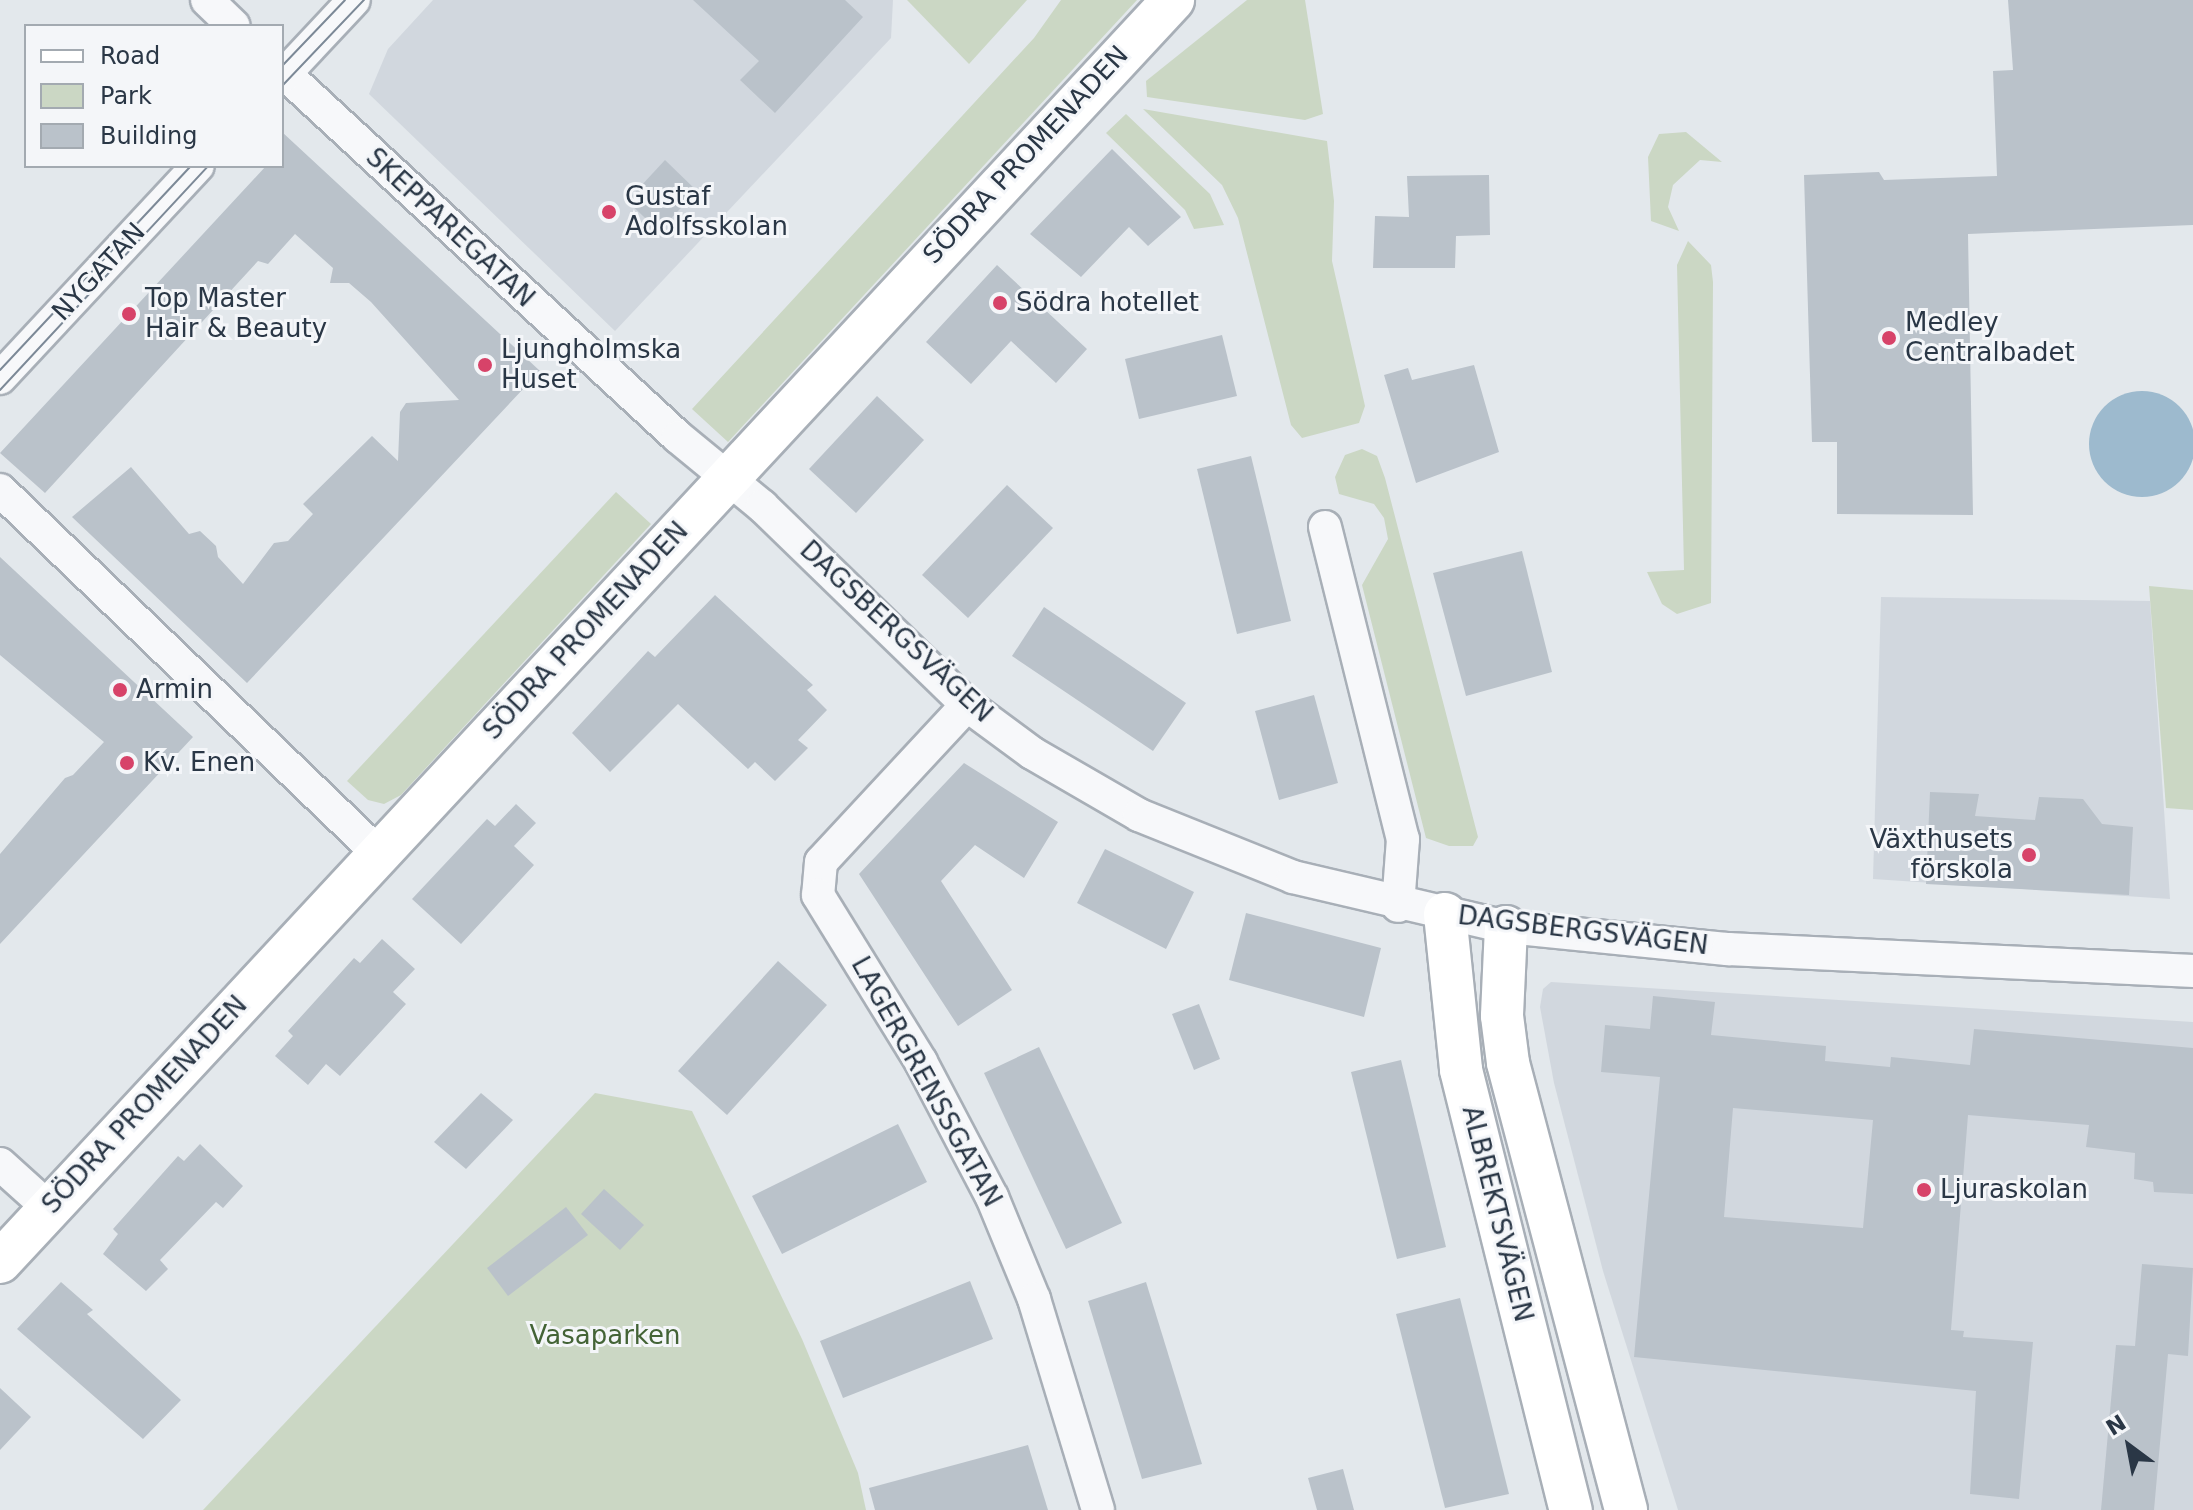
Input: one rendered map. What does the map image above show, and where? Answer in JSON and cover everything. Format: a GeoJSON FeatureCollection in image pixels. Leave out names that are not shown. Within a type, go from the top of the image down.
{"type":"FeatureCollection","features":[{"type":"Feature","properties":{"kind":"main road","name":"SÖDRA PROMENADEN"},"geometry":{"type":"LineString","coordinates":[[0,1262],[1173,0]]}},
{"type":"Feature","properties":{"kind":"main road","name":"ALBREKTSVÄGEN"},"geometry":{"type":"LineString","coordinates":[[1445,914],[1456,985],[1461,1070],[1571,1510]]}},
{"type":"Feature","properties":{"kind":"main road","name":"ALBREKTSVÄGEN"},"geometry":{"type":"LineString","coordinates":[[1506,927],[1502,1016],[1508,1063],[1626,1510]]}},
{"type":"Feature","properties":{"kind":"street"},"geometry":{"type":"LineString","coordinates":[[207,0],[232,24]]}},
{"type":"Feature","properties":{"kind":"street"},"geometry":{"type":"LineString","coordinates":[[284,73],[354,0]]}},
{"type":"Feature","properties":{"kind":"street","name":"SKEPPAREGATAN"},"geometry":{"type":"LineString","coordinates":[[284,75],[726,481]]}},
{"type":"Feature","properties":{"kind":"street","name":"NYGATAN"},"geometry":{"type":"LineString","coordinates":[[0,378],[196,168]]}},
{"type":"Feature","properties":{"kind":"street","name":"DAGSBERGSVÄGEN"},"geometry":{"type":"LineString","coordinates":[[726,481],[762,506],[967,705],[1032,753],[1139,815],[1293,877],[1398,906],[1506,927],[1728,949],[2193,971]]}},
{"type":"Feature","properties":{"kind":"street"},"geometry":{"type":"LineString","coordinates":[[0,490],[378,853]]}},
{"type":"Feature","properties":{"kind":"street"},"geometry":{"type":"LineString","coordinates":[[1325,527],[1403,839],[1398,906]]}},
{"type":"Feature","properties":{"kind":"street","name":"LAGERGRENSSGATAN"},"geometry":{"type":"LineString","coordinates":[[967,705],[821,862],[818,895],[921,1062],[992,1197],[1034,1299],[1098,1510]]}},
{"type":"Feature","properties":{"kind":"street"},"geometry":{"type":"LineString","coordinates":[[0,1164],[50,1209]]}},
{"type":"Feature","properties":{"kind":"shaded area","name":"Gustaf Adolfsskolan"},"geometry":{"type":"Polygon","coordinates":[[[433,0],[893,0],[891,38],[615,331],[369,94],[388,49],[433,0]]]}},
{"type":"Feature","properties":{"kind":"shaded area"},"geometry":{"type":"Polygon","coordinates":[[[1881,597],[2150,601],[2170,899],[1873,879],[1881,597]]]}},
{"type":"Feature","properties":{"kind":"shaded area"},"geometry":{"type":"Polygon","coordinates":[[[1551,982],[2193,1022],[2193,1510],[1678,1510],[1603,1271],[1554,1083],[1540,1007],[1543,989],[1551,982]]]}},
{"type":"Feature","properties":{"kind":"green space"},"geometry":{"type":"Polygon","coordinates":[[[907,0],[1027,0],[969,64],[907,0]]]}},
{"type":"Feature","properties":{"kind":"green space"},"geometry":{"type":"Polygon","coordinates":[[[1061,0],[1137,0],[728,442],[692,409],[1034,38],[1061,0]]]}},
{"type":"Feature","properties":{"kind":"green space"},"geometry":{"type":"Polygon","coordinates":[[[1247,0],[1305,0],[1323,114],[1305,120],[1147,97],[1146,81],[1247,0]]]}},
{"type":"Feature","properties":{"kind":"green space"},"geometry":{"type":"Polygon","coordinates":[[[1143,109],[1327,141],[1334,201],[1332,261],[1365,406],[1359,423],[1302,438],[1291,425],[1238,218],[1222,185],[1143,109]]]}},
{"type":"Feature","properties":{"kind":"green space"},"geometry":{"type":"Polygon","coordinates":[[[1126,114],[1210,194],[1224,225],[1194,229],[1185,210],[1106,133],[1126,114]]]}},
{"type":"Feature","properties":{"kind":"green space"},"geometry":{"type":"Polygon","coordinates":[[[1686,132],[1722,162],[1700,160],[1673,185],[1668,207],[1679,231],[1651,221],[1648,157],[1659,134],[1686,132]]]}},
{"type":"Feature","properties":{"kind":"green space"},"geometry":{"type":"Polygon","coordinates":[[[1688,241],[1711,265],[1713,282],[1711,603],[1677,614],[1662,604],[1647,572],[1684,570],[1677,265],[1688,241]]]}},
{"type":"Feature","properties":{"kind":"green space"},"geometry":{"type":"Polygon","coordinates":[[[1362,449],[1377,456],[1385,478],[1478,837],[1473,846],[1449,846],[1426,838],[1362,585],[1388,539],[1384,518],[1374,504],[1339,494],[1335,477],[1345,455],[1362,449]]]}},
{"type":"Feature","properties":{"kind":"green space"},"geometry":{"type":"Polygon","coordinates":[[[616,492],[651,524],[401,795],[384,804],[368,800],[347,781],[616,492]]]}},
{"type":"Feature","properties":{"kind":"green space"},"geometry":{"type":"Polygon","coordinates":[[[2149,586],[2193,590],[2193,810],[2166,808],[2149,586]]]}},
{"type":"Feature","properties":{"kind":"green space","name":"Vasaparken"},"geometry":{"type":"Polygon","coordinates":[[[595,1093],[692,1111],[802,1339],[858,1473],[866,1510],[203,1510],[595,1093]]]}},
{"type":"Feature","properties":{"kind":"water"},"geometry":{"type":"Polygon","coordinates":[[[2142,391],[2162,395],[2179,407],[2191,424],[2194,454],[2191,464],[2179,481],[2162,493],[2142,497],[2122,493],[2105,481],[2093,464],[2089,444],[2093,424],[2105,407],[2122,395],[2142,391]]]}},
{"type":"Feature","properties":{"kind":"building"},"geometry":{"type":"Polygon","coordinates":[[[693,0],[845,0],[863,17],[775,113],[740,80],[759,61],[693,0]]]}},
{"type":"Feature","properties":{"kind":"building","name":"Medley Centralbadet"},"geometry":{"type":"Polygon","coordinates":[[[2008,0],[2193,0],[2193,225],[1968,234],[1973,515],[1837,514],[1837,442],[1812,442],[1804,175],[1879,172],[1884,180],[1997,176],[1993,71],[2013,70],[2008,0]]]}},
{"type":"Feature","properties":{"kind":"building"},"geometry":{"type":"Polygon","coordinates":[[[284,134],[540,371],[247,683],[72,517],[131,467],[189,534],[200,531],[216,546],[218,557],[243,584],[274,543],[288,541],[313,514],[303,504],[372,436],[398,461],[400,412],[406,403],[459,400],[371,302],[349,283],[330,283],[333,268],[295,234],[268,264],[258,261],[45,493],[0,453],[264,168],[284,168],[284,134]]]}},
{"type":"Feature","properties":{"kind":"building"},"geometry":{"type":"Polygon","coordinates":[[[1112,149],[1181,217],[1148,246],[1129,227],[1081,277],[1030,234],[1112,149]]]}},
{"type":"Feature","properties":{"kind":"building"},"geometry":{"type":"Polygon","coordinates":[[[665,160],[697,191],[659,231],[627,201],[665,160]]]}},
{"type":"Feature","properties":{"kind":"building"},"geometry":{"type":"Polygon","coordinates":[[[1489,175],[1490,235],[1456,236],[1455,268],[1373,268],[1375,216],[1409,217],[1407,176],[1489,175]]]}},
{"type":"Feature","properties":{"kind":"building","name":"Södra hotellet"},"geometry":{"type":"Polygon","coordinates":[[[997,265],[1087,349],[1056,383],[1011,341],[971,384],[926,342],[997,265]]]}},
{"type":"Feature","properties":{"kind":"building"},"geometry":{"type":"Polygon","coordinates":[[[1222,335],[1237,396],[1139,419],[1125,359],[1222,335]]]}},
{"type":"Feature","properties":{"kind":"building"},"geometry":{"type":"Polygon","coordinates":[[[1474,365],[1499,452],[1416,483],[1384,375],[1408,368],[1412,380],[1474,365]]]}},
{"type":"Feature","properties":{"kind":"building"},"geometry":{"type":"Polygon","coordinates":[[[877,396],[924,440],[856,513],[809,469],[877,396]]]}},
{"type":"Feature","properties":{"kind":"building"},"geometry":{"type":"Polygon","coordinates":[[[1251,456],[1291,621],[1237,634],[1197,469],[1251,456]]]}},
{"type":"Feature","properties":{"kind":"building"},"geometry":{"type":"Polygon","coordinates":[[[1007,485],[1053,528],[968,618],[922,575],[1007,485]]]}},
{"type":"Feature","properties":{"kind":"building"},"geometry":{"type":"Polygon","coordinates":[[[1522,551],[1552,672],[1466,696],[1433,573],[1522,551]]]}},
{"type":"Feature","properties":{"kind":"building","name":"Kv. Enen"},"geometry":{"type":"Polygon","coordinates":[[[0,557],[193,737],[0,944],[0,854],[65,778],[73,775],[104,742],[0,655],[0,557]]]}},
{"type":"Feature","properties":{"kind":"building"},"geometry":{"type":"Polygon","coordinates":[[[715,595],[813,685],[807,690],[827,710],[798,740],[808,748],[775,781],[755,762],[748,769],[678,704],[610,772],[572,733],[648,651],[655,657],[715,595]]]}},
{"type":"Feature","properties":{"kind":"building"},"geometry":{"type":"Polygon","coordinates":[[[1044,607],[1186,703],[1153,751],[1012,656],[1044,607]]]}},
{"type":"Feature","properties":{"kind":"building"},"geometry":{"type":"Polygon","coordinates":[[[1314,695],[1338,783],[1279,800],[1255,711],[1314,695]]]}},
{"type":"Feature","properties":{"kind":"building"},"geometry":{"type":"Polygon","coordinates":[[[964,763],[1058,822],[1024,878],[975,845],[941,881],[1012,990],[958,1026],[859,874],[964,763]]]}},
{"type":"Feature","properties":{"kind":"building","name":"Växthusets förskola"},"geometry":{"type":"Polygon","coordinates":[[[1930,792],[1979,794],[1975,816],[2035,820],[2039,797],[2083,799],[2102,824],[2133,827],[2129,895],[1926,884],[1930,792]]]}},
{"type":"Feature","properties":{"kind":"building"},"geometry":{"type":"Polygon","coordinates":[[[516,804],[536,823],[514,846],[534,865],[461,944],[412,899],[487,819],[495,826],[516,804]]]}},
{"type":"Feature","properties":{"kind":"building"},"geometry":{"type":"Polygon","coordinates":[[[1105,849],[1194,892],[1166,949],[1077,903],[1105,849]]]}},
{"type":"Feature","properties":{"kind":"building"},"geometry":{"type":"Polygon","coordinates":[[[1246,913],[1381,948],[1364,1017],[1229,980],[1246,913]]]}},
{"type":"Feature","properties":{"kind":"building"},"geometry":{"type":"Polygon","coordinates":[[[382,939],[415,969],[393,992],[406,1004],[340,1076],[326,1064],[308,1085],[275,1056],[293,1036],[288,1031],[354,958],[360,963],[382,939]]]}},
{"type":"Feature","properties":{"kind":"building"},"geometry":{"type":"Polygon","coordinates":[[[778,961],[827,1005],[727,1115],[678,1071],[778,961]]]}},
{"type":"Feature","properties":{"kind":"building","name":"Ljuraskolan"},"geometry":{"type":"Polygon","coordinates":[[[1653,996],[1715,1002],[1711,1035],[1826,1046],[1825,1061],[1890,1067],[1891,1057],[1970,1065],[1974,1029],[2193,1048],[2193,1194],[2154,1192],[2153,1182],[2134,1179],[2135,1153],[2086,1147],[2089,1125],[1968,1115],[1951,1330],[1964,1331],[1963,1337],[2033,1342],[2019,1499],[1970,1494],[1976,1391],[1634,1357],[1660,1077],[1601,1072],[1605,1025],[1650,1029],[1653,996]],[[1733,1108],[1724,1217],[1863,1228],[1873,1120],[1733,1108]]]}},
{"type":"Feature","properties":{"kind":"building"},"geometry":{"type":"Polygon","coordinates":[[[1199,1004],[1220,1059],[1194,1070],[1172,1014],[1199,1004]]]}},
{"type":"Feature","properties":{"kind":"building"},"geometry":{"type":"Polygon","coordinates":[[[1039,1047],[1122,1223],[1066,1249],[984,1073],[1039,1047]]]}},
{"type":"Feature","properties":{"kind":"building"},"geometry":{"type":"Polygon","coordinates":[[[1401,1060],[1446,1247],[1397,1259],[1351,1072],[1401,1060]]]}},
{"type":"Feature","properties":{"kind":"building"},"geometry":{"type":"Polygon","coordinates":[[[481,1093],[513,1120],[466,1169],[434,1142],[481,1093]]]}},
{"type":"Feature","properties":{"kind":"building"},"geometry":{"type":"Polygon","coordinates":[[[898,1124],[927,1182],[782,1254],[752,1196],[898,1124]]]}},
{"type":"Feature","properties":{"kind":"building"},"geometry":{"type":"Polygon","coordinates":[[[200,1144],[243,1186],[223,1208],[216,1202],[160,1260],[168,1269],[146,1291],[103,1254],[118,1234],[113,1229],[178,1156],[184,1161],[200,1144]]]}},
{"type":"Feature","properties":{"kind":"building"},"geometry":{"type":"Polygon","coordinates":[[[604,1189],[644,1225],[620,1250],[581,1214],[604,1189]]]}},
{"type":"Feature","properties":{"kind":"building"},"geometry":{"type":"Polygon","coordinates":[[[566,1207],[588,1235],[508,1296],[487,1268],[566,1207]]]}},
{"type":"Feature","properties":{"kind":"building"},"geometry":{"type":"Polygon","coordinates":[[[2142,1264],[2193,1268],[2188,1356],[2168,1354],[2154,1510],[2101,1510],[2116,1345],[2135,1346],[2142,1264]]]}},
{"type":"Feature","properties":{"kind":"building"},"geometry":{"type":"Polygon","coordinates":[[[970,1281],[993,1339],[843,1398],[820,1341],[970,1281]]]}},
{"type":"Feature","properties":{"kind":"building"},"geometry":{"type":"Polygon","coordinates":[[[61,1282],[93,1310],[87,1314],[181,1400],[143,1439],[17,1329],[61,1282]]]}},
{"type":"Feature","properties":{"kind":"building"},"geometry":{"type":"Polygon","coordinates":[[[1146,1282],[1202,1464],[1142,1479],[1088,1301],[1146,1282]]]}},
{"type":"Feature","properties":{"kind":"building"},"geometry":{"type":"Polygon","coordinates":[[[1460,1298],[1509,1494],[1445,1508],[1396,1314],[1460,1298]]]}},
{"type":"Feature","properties":{"kind":"building"},"geometry":{"type":"Polygon","coordinates":[[[0,1388],[31,1417],[0,1450],[0,1388]]]}},
{"type":"Feature","properties":{"kind":"building"},"geometry":{"type":"Polygon","coordinates":[[[1028,1445],[1048,1510],[875,1510],[869,1488],[1028,1445]]]}},
{"type":"Feature","properties":{"kind":"building"},"geometry":{"type":"Polygon","coordinates":[[[1343,1469],[1354,1510],[1317,1510],[1308,1478],[1343,1469]]]}},
{"type":"Feature","properties":{"kind":"tram line"},"geometry":{"type":"LineString","coordinates":[[284,64],[345,0]]}},
{"type":"Feature","properties":{"kind":"tram line"},"geometry":{"type":"LineString","coordinates":[[284,84],[364,0]]}},
{"type":"Feature","properties":{"kind":"tram line"},"geometry":{"type":"LineString","coordinates":[[0,370],[189,168]]}},
{"type":"Feature","properties":{"kind":"tram line"},"geometry":{"type":"LineString","coordinates":[[0,390],[206,168]]}},
{"type":"Feature","properties":{"kind":"place","name":"Gustaf Adolfsskolan"},"geometry":{"type":"Point","coordinates":[609,212]}},
{"type":"Feature","properties":{"kind":"place","name":"Södra hotellet"},"geometry":{"type":"Point","coordinates":[1000,303]}},
{"type":"Feature","properties":{"kind":"place","name":"Top Master Hair & Beauty"},"geometry":{"type":"Point","coordinates":[129,314]}},
{"type":"Feature","properties":{"kind":"place","name":"Medley Centralbadet"},"geometry":{"type":"Point","coordinates":[1889,338]}},
{"type":"Feature","properties":{"kind":"place","name":"Ljungholmska Huset"},"geometry":{"type":"Point","coordinates":[485,365]}},
{"type":"Feature","properties":{"kind":"place","name":"Armin"},"geometry":{"type":"Point","coordinates":[120,690]}},
{"type":"Feature","properties":{"kind":"place","name":"Kv. Enen"},"geometry":{"type":"Point","coordinates":[127,763]}},
{"type":"Feature","properties":{"kind":"place","name":"Växthusets förskola"},"geometry":{"type":"Point","coordinates":[2029,855]}},
{"type":"Feature","properties":{"kind":"place","name":"Ljuraskolan"},"geometry":{"type":"Point","coordinates":[1924,1190]}}]}
